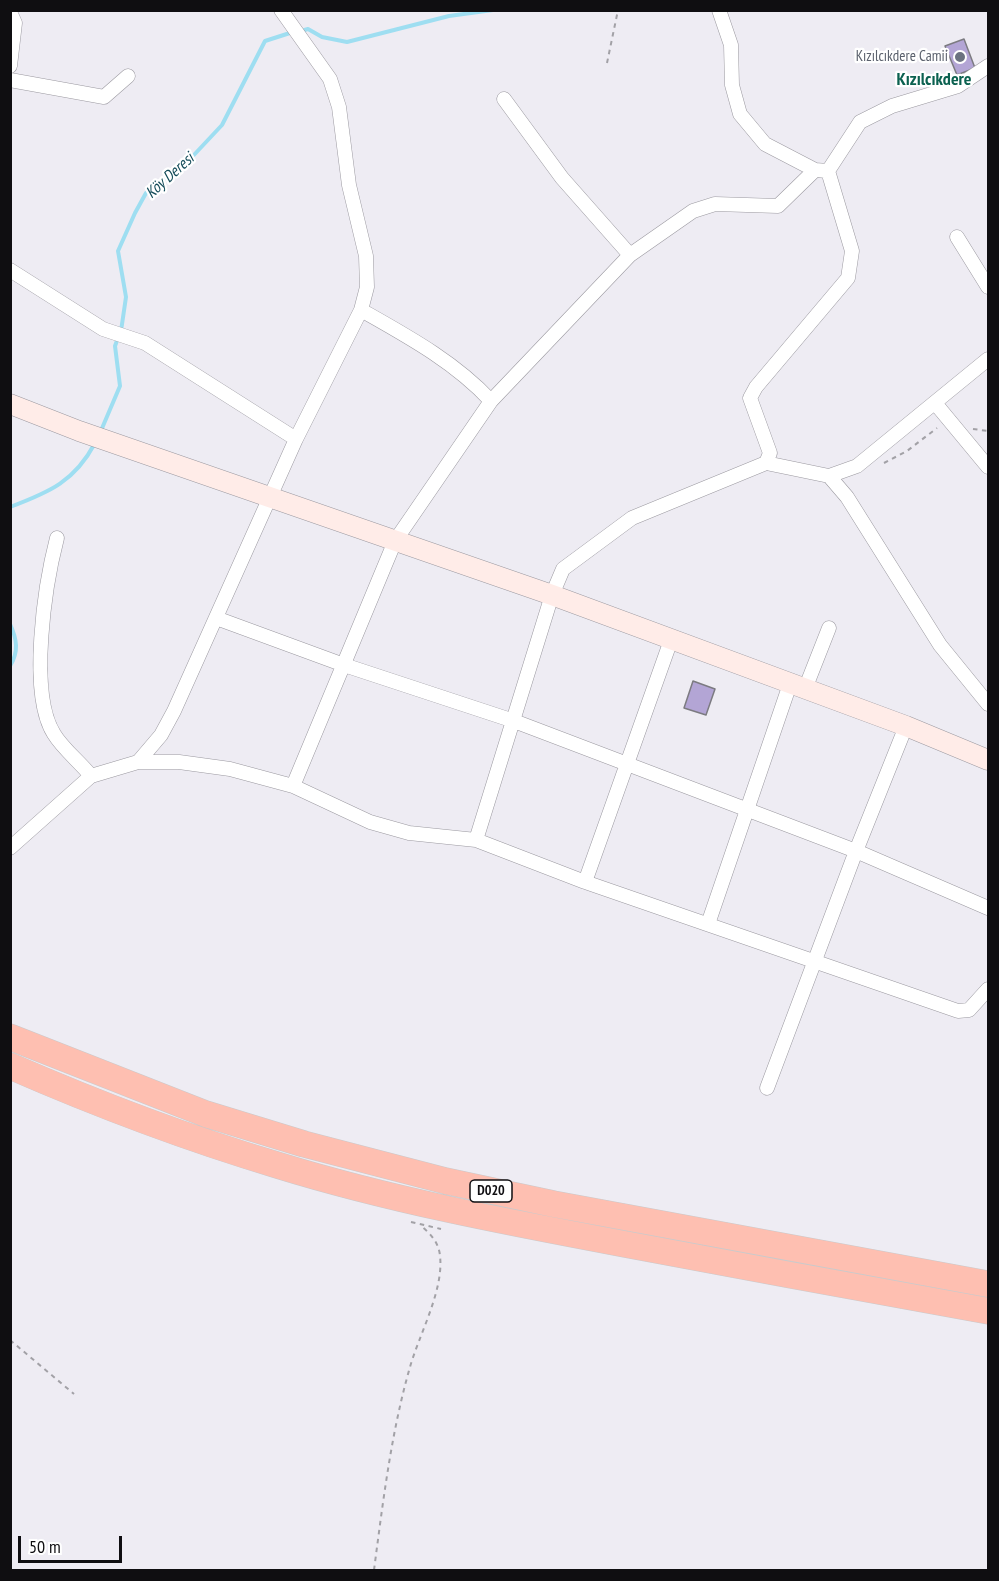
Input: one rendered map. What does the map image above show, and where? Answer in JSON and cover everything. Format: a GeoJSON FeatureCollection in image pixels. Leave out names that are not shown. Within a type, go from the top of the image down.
{"type":"FeatureCollection","features":[{"type":"Feature","properties":{"kind":"highway","name":"D020"},"geometry":{"type":"LineString","coordinates":[[10,1037],[206,1114],[304,1144],[446,1181],[554,1204],[988,1284]]}},
{"type":"Feature","properties":{"kind":"highway","name":"D020"},"geometry":{"type":"LineString","coordinates":[[10,1066],[109,1107],[211,1143],[278,1165],[405,1199],[550,1231],[988,1311]]}},
{"type":"Feature","properties":{"kind":"street"},"geometry":{"type":"LineString","coordinates":[[719,10],[731,45],[732,85],[740,114],[765,144],[821,170],[852,251],[848,278],[756,387],[750,398],[770,453],[766,463]]}},
{"type":"Feature","properties":{"kind":"street"},"geometry":{"type":"LineString","coordinates":[[10,12],[15,23],[10,66]]}},
{"type":"Feature","properties":{"kind":"street"},"geometry":{"type":"LineString","coordinates":[[138,762],[161,735],[174,711],[296,439],[361,309],[367,287],[366,256],[349,185],[339,107],[330,79],[284,14]]}},
{"type":"Feature","properties":{"kind":"street"},"geometry":{"type":"LineString","coordinates":[[293,786],[394,541],[491,401],[630,255],[693,211],[715,204],[778,206],[821,170],[860,122],[892,106],[958,86],[988,66]]}},
{"type":"Feature","properties":{"kind":"street"},"geometry":{"type":"LineString","coordinates":[[10,80],[104,97],[128,76]]}},
{"type":"Feature","properties":{"kind":"street"},"geometry":{"type":"LineString","coordinates":[[504,99],[562,178],[630,255]]}},
{"type":"Feature","properties":{"kind":"street"},"geometry":{"type":"LineString","coordinates":[[957,237],[988,287]]}},
{"type":"Feature","properties":{"kind":"street"},"geometry":{"type":"LineString","coordinates":[[10,270],[103,329],[145,343],[296,439]]}},
{"type":"Feature","properties":{"kind":"street"},"geometry":{"type":"LineString","coordinates":[[361,309],[424,347],[472,380],[491,401]]}},
{"type":"Feature","properties":{"kind":"street"},"geometry":{"type":"LineString","coordinates":[[476,840],[552,595],[563,569],[632,518],[766,463],[830,476],[857,466],[988,359]]}},
{"type":"Feature","properties":{"kind":"street"},"geometry":{"type":"LineString","coordinates":[[935,403],[988,467]]}},
{"type":"Feature","properties":{"kind":"street"},"geometry":{"type":"LineString","coordinates":[[10,404],[79,431],[269,498],[552,595],[906,726],[988,760]]}},
{"type":"Feature","properties":{"kind":"street"},"geometry":{"type":"LineString","coordinates":[[830,476],[846,497],[940,645],[988,704]]}},
{"type":"Feature","properties":{"kind":"street"},"geometry":{"type":"LineString","coordinates":[[57,538],[47,577],[40,690],[53,734],[92,776]]}},
{"type":"Feature","properties":{"kind":"street"},"geometry":{"type":"LineString","coordinates":[[216,618],[344,665],[514,721],[856,851],[988,908]]}},
{"type":"Feature","properties":{"kind":"street"},"geometry":{"type":"LineString","coordinates":[[708,924],[747,811],[797,687],[829,628]]}},
{"type":"Feature","properties":{"kind":"street"},"geometry":{"type":"LineString","coordinates":[[585,882],[671,640]]}},
{"type":"Feature","properties":{"kind":"street"},"geometry":{"type":"LineString","coordinates":[[767,1088],[856,851],[906,726]]}},
{"type":"Feature","properties":{"kind":"street"},"geometry":{"type":"LineString","coordinates":[[10,848],[92,776],[138,762],[179,762],[230,769],[293,786],[370,822],[410,833],[476,840],[585,882],[958,1011],[969,1010],[988,989]]}},
{"type":"Feature","properties":{"kind":"path"},"geometry":{"type":"LineString","coordinates":[[608,63],[618,10]]}},
{"type":"Feature","properties":{"kind":"path"},"geometry":{"type":"LineString","coordinates":[[882,463],[907,451],[942,424],[957,427]]}},
{"type":"Feature","properties":{"kind":"path"},"geometry":{"type":"LineString","coordinates":[[374,1570],[388,1462],[410,1367],[436,1288],[440,1256],[432,1234],[419,1225]]}},
{"type":"Feature","properties":{"kind":"path"},"geometry":{"type":"LineString","coordinates":[[10,1340],[74,1394]]}},
{"type":"Feature","properties":{"kind":"building","name":"Kızılcıkdere Camii"},"geometry":{"type":"Polygon","coordinates":[[[964,39],[975,68],[957,75],[945,46],[964,39]]]}},
{"type":"Feature","properties":{"kind":"building"},"geometry":{"type":"Polygon","coordinates":[[[693,681],[715,689],[706,715],[684,708],[693,681]]]}},
{"type":"Feature","properties":{"kind":"waterway","name":"Köy Deresi"},"geometry":{"type":"LineString","coordinates":[[301,31],[308,29],[322,37],[347,42],[449,16],[493,10]]}},
{"type":"Feature","properties":{"kind":"waterway","name":"Köy Deresi"},"geometry":{"type":"LineString","coordinates":[[121,331],[126,297],[118,251],[146,193],[192,157],[222,125],[265,41],[293,32]]}},
{"type":"Feature","properties":{"kind":"waterway","name":"Köy Deresi"},"geometry":{"type":"LineString","coordinates":[[100,433],[120,386],[115,346],[118,338]]}},
{"type":"Feature","properties":{"kind":"waterway","name":"Köy Deresi"},"geometry":{"type":"LineString","coordinates":[[10,507],[60,484],[79,467],[95,443]]}},
{"type":"Feature","properties":{"kind":"waterway"},"geometry":{"type":"LineString","coordinates":[[10,624],[16,645],[15,656],[10,666]]}},
{"type":"Feature","properties":{"kind":"place","name":"Kızılcıkdere Camii"},"geometry":{"type":"Point","coordinates":[960,57]}},
{"type":"Feature","properties":{"kind":"district","name":"Kızılcıkdere"},"geometry":{"type":"Point","coordinates":[934,80]}}]}
